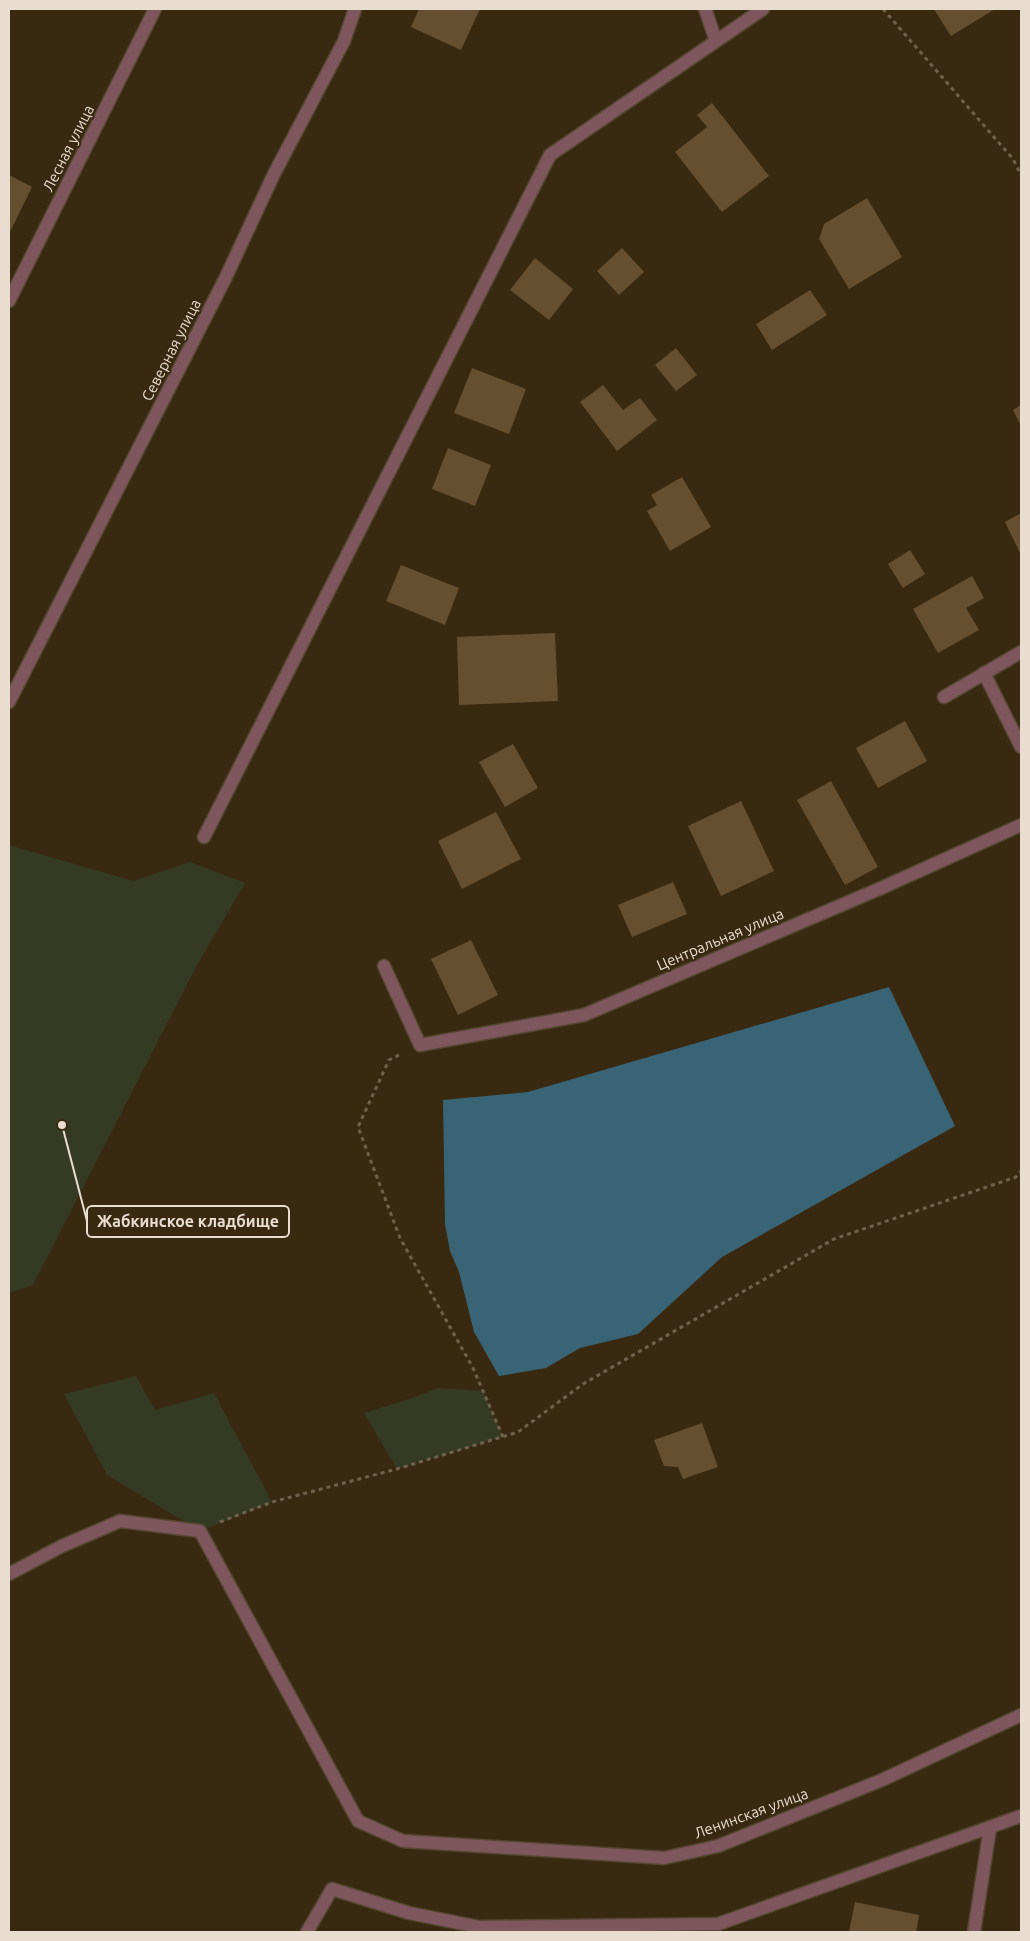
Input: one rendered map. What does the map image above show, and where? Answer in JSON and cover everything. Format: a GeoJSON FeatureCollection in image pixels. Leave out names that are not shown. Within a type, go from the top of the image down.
{"type":"FeatureCollection","features":[{"type":"Feature","properties":{"kind":"street","name":"Лесная улица"},"geometry":{"type":"LineString","coordinates":[[9,301],[156,9]]}},
{"type":"Feature","properties":{"kind":"street","name":"Северная улица"},"geometry":{"type":"LineString","coordinates":[[9,702],[225,280],[274,174],[344,41],[355,9]]}},
{"type":"Feature","properties":{"kind":"street"},"geometry":{"type":"LineString","coordinates":[[705,9],[716,40]]}},
{"type":"Feature","properties":{"kind":"street"},"geometry":{"type":"LineString","coordinates":[[204,837],[550,155],[762,9]]}},
{"type":"Feature","properties":{"kind":"street"},"geometry":{"type":"LineString","coordinates":[[944,697],[1021,652]]}},
{"type":"Feature","properties":{"kind":"street"},"geometry":{"type":"LineString","coordinates":[[984,673],[1021,747]]}},
{"type":"Feature","properties":{"kind":"street","name":"Центральная улица"},"geometry":{"type":"LineString","coordinates":[[420,1045],[584,1015],[879,889],[1021,825]]}},
{"type":"Feature","properties":{"kind":"street"},"geometry":{"type":"LineString","coordinates":[[384,966],[420,1045]]}},
{"type":"Feature","properties":{"kind":"street"},"geometry":{"type":"LineString","coordinates":[[9,1574],[62,1546],[120,1522],[200,1531]]}},
{"type":"Feature","properties":{"kind":"street","name":"Ленинская улица"},"geometry":{"type":"LineString","coordinates":[[200,1531],[358,1821],[403,1841],[664,1858],[718,1846],[864,1788],[1021,1715]]}},
{"type":"Feature","properties":{"kind":"street"},"geometry":{"type":"LineString","coordinates":[[307,1932],[332,1889],[409,1913],[479,1927],[631,1929],[718,1924],[1021,1816]]}},
{"type":"Feature","properties":{"kind":"street"},"geometry":{"type":"LineString","coordinates":[[974,1932],[990,1828]]}},
{"type":"Feature","properties":{"kind":"path"},"geometry":{"type":"LineString","coordinates":[[884,9],[1013,159],[1021,175]]}},
{"type":"Feature","properties":{"kind":"path"},"geometry":{"type":"LineString","coordinates":[[420,1045],[389,1060],[358,1127],[400,1238],[473,1368],[503,1437]]}},
{"type":"Feature","properties":{"kind":"path"},"geometry":{"type":"LineString","coordinates":[[200,1531],[272,1502],[397,1469],[518,1432],[583,1384],[834,1239],[1016,1177],[1021,1172]]}},
{"type":"Feature","properties":{"kind":"green space"},"geometry":{"type":"Polygon","coordinates":[[[9,845],[133,881],[190,862],[245,883],[197,965],[33,1285],[9,1293],[9,845]]]}},
{"type":"Feature","properties":{"kind":"green space"},"geometry":{"type":"Polygon","coordinates":[[[136,1376],[155,1410],[214,1393],[272,1502],[200,1531],[107,1475],[64,1394],[136,1376]]]}},
{"type":"Feature","properties":{"kind":"green space"},"geometry":{"type":"Polygon","coordinates":[[[437,1388],[483,1391],[503,1437],[397,1469],[364,1413],[437,1388]]]}},
{"type":"Feature","properties":{"kind":"water"},"geometry":{"type":"Polygon","coordinates":[[[889,987],[955,1126],[722,1257],[638,1334],[580,1348],[546,1368],[499,1376],[474,1332],[459,1272],[450,1251],[445,1224],[443,1100],[528,1092],[889,987]]]}},
{"type":"Feature","properties":{"kind":"building"},"geometry":{"type":"Polygon","coordinates":[[[419,9],[480,9],[461,50],[411,27],[419,9]]]}},
{"type":"Feature","properties":{"kind":"building"},"geometry":{"type":"Polygon","coordinates":[[[934,9],[995,9],[951,36],[934,9]]]}},
{"type":"Feature","properties":{"kind":"building"},"geometry":{"type":"Polygon","coordinates":[[[712,103],[769,176],[722,212],[675,152],[707,127],[697,115],[712,103]]]}},
{"type":"Feature","properties":{"kind":"building"},"geometry":{"type":"Polygon","coordinates":[[[9,175],[32,187],[9,234],[9,175]]]}},
{"type":"Feature","properties":{"kind":"building"},"geometry":{"type":"Polygon","coordinates":[[[867,198],[902,257],[849,289],[819,239],[824,224],[867,198]]]}},
{"type":"Feature","properties":{"kind":"building"},"geometry":{"type":"Polygon","coordinates":[[[622,248],[644,272],[619,295],[597,271],[622,248]]]}},
{"type":"Feature","properties":{"kind":"building"},"geometry":{"type":"Polygon","coordinates":[[[535,258],[573,289],[549,320],[510,290],[535,258]]]}},
{"type":"Feature","properties":{"kind":"building"},"geometry":{"type":"Polygon","coordinates":[[[810,290],[827,315],[772,350],[756,324],[810,290]]]}},
{"type":"Feature","properties":{"kind":"building"},"geometry":{"type":"Polygon","coordinates":[[[676,348],[697,375],[676,391],[655,365],[676,348]]]}},
{"type":"Feature","properties":{"kind":"building"},"geometry":{"type":"Polygon","coordinates":[[[472,368],[526,389],[509,434],[454,413],[472,368]]]}},
{"type":"Feature","properties":{"kind":"building"},"geometry":{"type":"Polygon","coordinates":[[[603,385],[623,410],[640,398],[657,420],[617,451],[580,402],[603,385]]]}},
{"type":"Feature","properties":{"kind":"building"},"geometry":{"type":"Polygon","coordinates":[[[1021,405],[1021,426],[1013,410],[1021,405]]]}},
{"type":"Feature","properties":{"kind":"building"},"geometry":{"type":"Polygon","coordinates":[[[448,448],[491,465],[475,506],[432,489],[448,448]]]}},
{"type":"Feature","properties":{"kind":"building"},"geometry":{"type":"Polygon","coordinates":[[[682,477],[711,527],[670,551],[647,511],[657,505],[651,495],[682,477]]]}},
{"type":"Feature","properties":{"kind":"building"},"geometry":{"type":"Polygon","coordinates":[[[1021,513],[1021,555],[1005,522],[1021,513]]]}},
{"type":"Feature","properties":{"kind":"building"},"geometry":{"type":"Polygon","coordinates":[[[910,550],[925,574],[903,588],[888,564],[910,550]]]}},
{"type":"Feature","properties":{"kind":"building"},"geometry":{"type":"Polygon","coordinates":[[[401,565],[459,588],[445,625],[386,601],[401,565]]]}},
{"type":"Feature","properties":{"kind":"building"},"geometry":{"type":"Polygon","coordinates":[[[972,576],[984,598],[966,608],[979,630],[938,653],[913,609],[972,576]]]}},
{"type":"Feature","properties":{"kind":"building"},"geometry":{"type":"Polygon","coordinates":[[[555,633],[558,701],[459,705],[457,637],[555,633]]]}},
{"type":"Feature","properties":{"kind":"building"},"geometry":{"type":"Polygon","coordinates":[[[905,721],[927,761],[878,788],[856,748],[905,721]]]}},
{"type":"Feature","properties":{"kind":"building"},"geometry":{"type":"Polygon","coordinates":[[[513,744],[538,788],[505,807],[479,762],[513,744]]]}},
{"type":"Feature","properties":{"kind":"building"},"geometry":{"type":"Polygon","coordinates":[[[831,781],[878,867],[845,885],[797,800],[831,781]]]}},
{"type":"Feature","properties":{"kind":"building"},"geometry":{"type":"Polygon","coordinates":[[[741,801],[774,871],[721,896],[688,826],[741,801]]]}},
{"type":"Feature","properties":{"kind":"building"},"geometry":{"type":"Polygon","coordinates":[[[496,812],[521,859],[462,889],[438,841],[496,812]]]}},
{"type":"Feature","properties":{"kind":"building"},"geometry":{"type":"Polygon","coordinates":[[[673,882],[687,914],[632,937],[618,905],[673,882]]]}},
{"type":"Feature","properties":{"kind":"building"},"geometry":{"type":"Polygon","coordinates":[[[471,940],[498,995],[458,1015],[431,959],[471,940]]]}},
{"type":"Feature","properties":{"kind":"building"},"geometry":{"type":"Polygon","coordinates":[[[702,1423],[718,1467],[683,1479],[678,1467],[664,1466],[654,1440],[702,1423]]]}},
{"type":"Feature","properties":{"kind":"building"},"geometry":{"type":"Polygon","coordinates":[[[855,1902],[919,1915],[916,1932],[849,1932],[855,1902]]]}},
{"type":"Feature","properties":{"kind":"place","name":"Жабкинское кладбище"},"geometry":{"type":"Point","coordinates":[62,1125]}}]}
